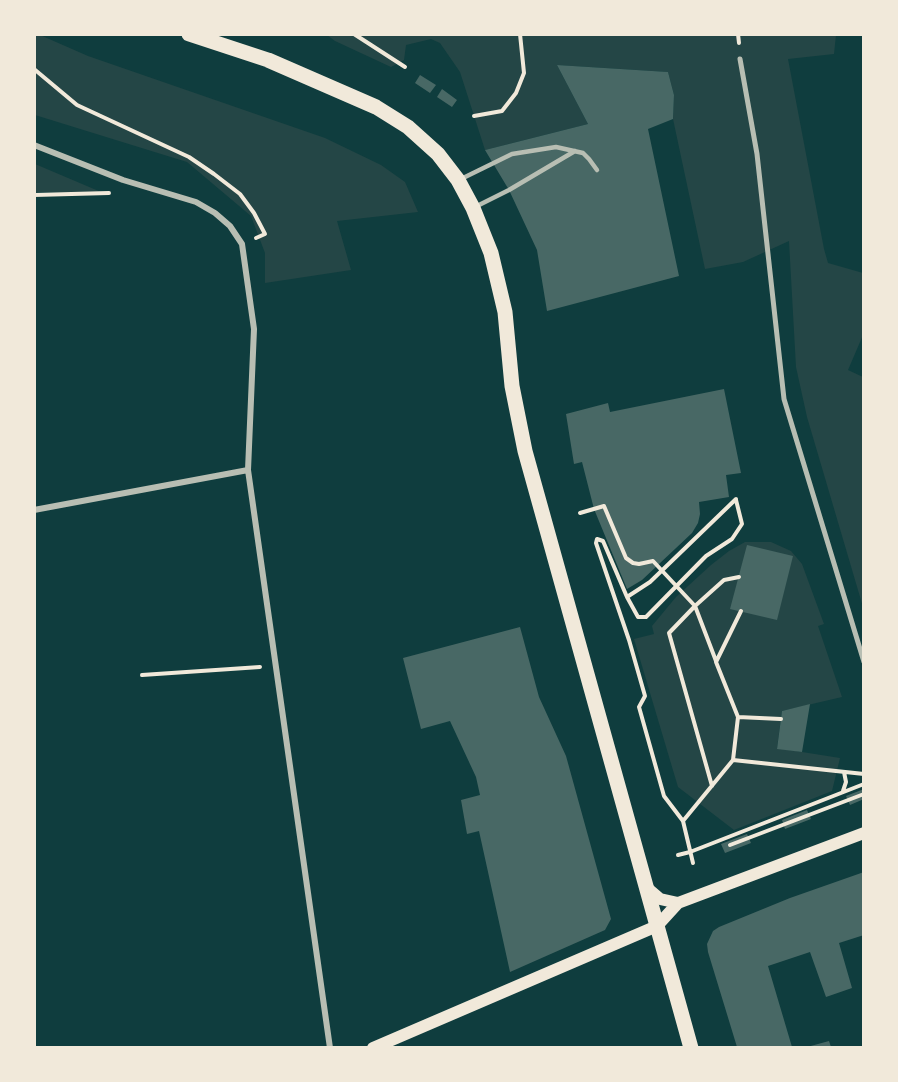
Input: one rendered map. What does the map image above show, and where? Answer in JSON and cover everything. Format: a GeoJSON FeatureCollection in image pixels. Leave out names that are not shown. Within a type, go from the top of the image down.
{"type":"FeatureCollection","features":[{"type":"Feature","properties":{"kind":"main road"},"geometry":{"type":"LineString","coordinates":[[189,34],[267,60],[376,107],[408,127],[438,154],[458,180],[473,208],[491,253],[506,312],[512,386],[525,452],[691,1047]]}},
{"type":"Feature","properties":{"kind":"main road"},"geometry":{"type":"LineString","coordinates":[[373,1047],[657,926],[678,903],[864,833]]}},
{"type":"Feature","properties":{"kind":"main road"},"geometry":{"type":"LineString","coordinates":[[646,887],[660,899],[678,903]]}},
{"type":"Feature","properties":{"kind":"street"},"geometry":{"type":"LineString","coordinates":[[740,59],[757,154],[784,399],[864,663]]}},
{"type":"Feature","properties":{"kind":"street"},"geometry":{"type":"LineString","coordinates":[[34,145],[123,180],[196,202],[223,219],[242,244],[254,329],[248,471],[330,1047]]}},
{"type":"Feature","properties":{"kind":"street"},"geometry":{"type":"LineString","coordinates":[[34,510],[248,471]]}},
{"type":"Feature","properties":{"kind":"lane"},"geometry":{"type":"LineString","coordinates":[[458,180],[512,154],[556,147],[584,153],[597,171]]}},
{"type":"Feature","properties":{"kind":"lane"},"geometry":{"type":"LineString","coordinates":[[473,208],[509,190],[575,151]]}},
{"type":"Feature","properties":{"kind":"path"},"geometry":{"type":"LineString","coordinates":[[354,34],[405,67]]}},
{"type":"Feature","properties":{"kind":"path"},"geometry":{"type":"LineString","coordinates":[[474,116],[501,111],[516,93],[524,73],[520,34]]}},
{"type":"Feature","properties":{"kind":"path"},"geometry":{"type":"LineString","coordinates":[[34,69],[77,105],[189,157],[240,194],[254,213],[265,234],[242,244]]}},
{"type":"Feature","properties":{"kind":"path"},"geometry":{"type":"LineString","coordinates":[[34,195],[110,193],[118,188],[123,180]]}},
{"type":"Feature","properties":{"kind":"path"},"geometry":{"type":"LineString","coordinates":[[627,597],[650,582],[736,499],[742,524],[732,539],[705,556],[646,617],[638,617],[627,597],[603,540],[597,539],[596,543],[629,640],[645,696],[639,707],[664,796],[683,821],[693,863]]}},
{"type":"Feature","properties":{"kind":"path"},"geometry":{"type":"LineString","coordinates":[[580,513],[604,506],[626,558],[639,564],[653,561],[695,606],[738,717],[733,760],[683,821]]}},
{"type":"Feature","properties":{"kind":"path"},"geometry":{"type":"LineString","coordinates":[[712,786],[669,633],[724,580],[739,577]]}},
{"type":"Feature","properties":{"kind":"path"},"geometry":{"type":"LineString","coordinates":[[716,662],[741,611]]}},
{"type":"Feature","properties":{"kind":"path"},"geometry":{"type":"LineString","coordinates":[[142,675],[276,666]]}},
{"type":"Feature","properties":{"kind":"path"},"geometry":{"type":"LineString","coordinates":[[738,717],[782,719]]}},
{"type":"Feature","properties":{"kind":"path"},"geometry":{"type":"LineString","coordinates":[[733,760],[864,774]]}},
{"type":"Feature","properties":{"kind":"path"},"geometry":{"type":"LineString","coordinates":[[843,792],[846,782],[844,772]]}},
{"type":"Feature","properties":{"kind":"path"},"geometry":{"type":"LineString","coordinates":[[678,855],[864,784]]}},
{"type":"Feature","properties":{"kind":"path"},"geometry":{"type":"LineString","coordinates":[[730,845],[864,794]]}},
{"type":"Feature","properties":{"kind":"path"},"geometry":{"type":"LineString","coordinates":[[826,799],[829,808]]}},
{"type":"Feature","properties":{"kind":"path"},"geometry":{"type":"LineString","coordinates":[[764,823],[767,831]]}},
{"type":"Feature","properties":{"kind":"shaded area"},"geometry":{"type":"Polygon","coordinates":[[[34,35],[40,35],[88,56],[325,138],[381,165],[405,182],[418,212],[337,221],[351,270],[265,283],[265,253],[251,216],[187,162],[35,115],[34,35]]]}},
{"type":"Feature","properties":{"kind":"shaded area"},"geometry":{"type":"Polygon","coordinates":[[[327,35],[836,35],[834,54],[788,59],[828,263],[863,273],[863,335],[848,370],[863,377],[863,607],[807,417],[796,367],[789,241],[743,262],[705,269],[673,119],[674,95],[668,72],[557,65],[588,124],[485,150],[460,72],[440,43],[431,39],[406,45],[404,60],[391,67],[327,35]]]}},
{"type":"Feature","properties":{"kind":"shaded area"},"geometry":{"type":"Polygon","coordinates":[[[35,164],[101,192],[35,192],[35,164]]]}},
{"type":"Feature","properties":{"kind":"shaded area"},"geometry":{"type":"Polygon","coordinates":[[[745,542],[771,542],[791,551],[802,564],[824,624],[818,626],[842,697],[782,711],[777,748],[840,758],[832,791],[734,830],[678,787],[634,639],[654,634],[652,626],[676,597],[711,565],[745,542]]]}},
{"type":"Feature","properties":{"kind":"building"},"geometry":{"type":"Polygon","coordinates":[[[557,65],[668,72],[674,95],[673,119],[648,129],[679,276],[547,311],[537,250],[509,190],[485,150],[588,124],[557,65]]]}},
{"type":"Feature","properties":{"kind":"building"},"geometry":{"type":"Polygon","coordinates":[[[420,75],[436,85],[430,93],[415,83],[420,75]]]}},
{"type":"Feature","properties":{"kind":"building"},"geometry":{"type":"Polygon","coordinates":[[[442,89],[457,100],[452,107],[437,97],[442,89]]]}},
{"type":"Feature","properties":{"kind":"building"},"geometry":{"type":"Polygon","coordinates":[[[724,389],[741,473],[726,475],[729,497],[699,502],[698,523],[692,533],[642,580],[627,589],[594,509],[582,462],[574,464],[566,414],[608,403],[610,412],[724,389]]]}},
{"type":"Feature","properties":{"kind":"building"},"geometry":{"type":"Polygon","coordinates":[[[747,545],[793,556],[777,620],[730,609],[747,545]]]}},
{"type":"Feature","properties":{"kind":"building"},"geometry":{"type":"Polygon","coordinates":[[[520,627],[539,697],[566,756],[611,919],[605,930],[510,972],[479,831],[467,834],[461,800],[480,795],[476,777],[450,721],[421,729],[403,658],[520,627]]]}},
{"type":"Feature","properties":{"kind":"building"},"geometry":{"type":"Polygon","coordinates":[[[810,704],[802,752],[777,749],[782,711],[810,704]]]}},
{"type":"Feature","properties":{"kind":"building"},"geometry":{"type":"Polygon","coordinates":[[[864,789],[864,799],[850,805],[846,796],[864,789]]]}},
{"type":"Feature","properties":{"kind":"building"},"geometry":{"type":"Polygon","coordinates":[[[807,810],[811,819],[785,829],[782,820],[807,810]]]}},
{"type":"Feature","properties":{"kind":"building"},"geometry":{"type":"Polygon","coordinates":[[[747,834],[751,843],[725,853],[721,844],[747,834]]]}},
{"type":"Feature","properties":{"kind":"building"},"geometry":{"type":"Polygon","coordinates":[[[864,872],[864,935],[839,943],[852,988],[826,997],[810,952],[768,966],[792,1047],[737,1047],[708,952],[707,944],[713,931],[790,898],[864,872]]]}},
{"type":"Feature","properties":{"kind":"building"},"geometry":{"type":"Polygon","coordinates":[[[829,1041],[831,1047],[807,1047],[829,1041]]]}}]}
